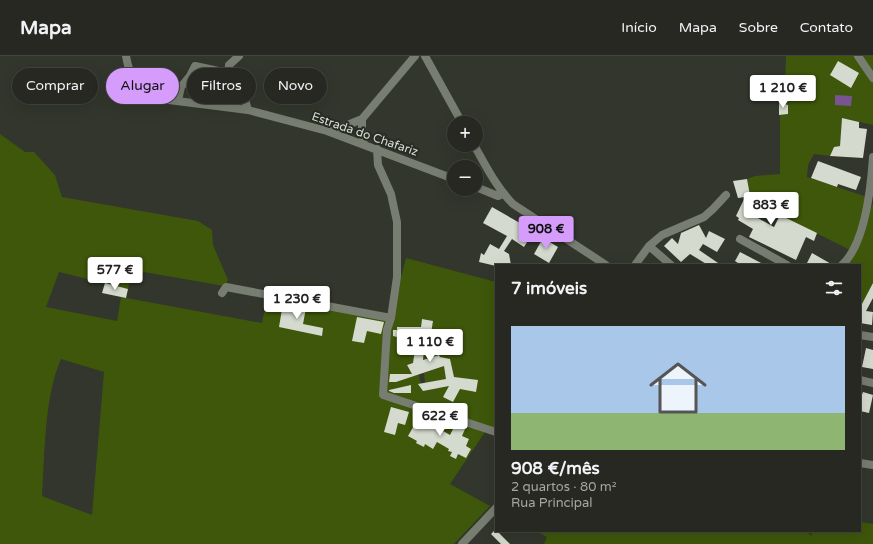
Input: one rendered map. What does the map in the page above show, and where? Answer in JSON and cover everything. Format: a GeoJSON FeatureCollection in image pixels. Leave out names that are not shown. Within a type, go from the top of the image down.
{"type":"FeatureCollection","features":[{"type":"Feature","properties":{"kind":"street","name":"Estrada do Chafariz"},"geometry":{"type":"LineString","coordinates":[[126,56],[129,68]]}},
{"type":"Feature","properties":{"kind":"street"},"geometry":{"type":"LineString","coordinates":[[229,68],[229,65],[239,56]]}},
{"type":"Feature","properties":{"kind":"street"},"geometry":{"type":"LineString","coordinates":[[327,131],[362,119],[416,56]]}},
{"type":"Feature","properties":{"kind":"street"},"geometry":{"type":"LineString","coordinates":[[425,56],[458,116]]}},
{"type":"Feature","properties":{"kind":"street"},"geometry":{"type":"LineString","coordinates":[[858,56],[873,78]]}},
{"type":"Feature","properties":{"kind":"street"},"geometry":{"type":"LineString","coordinates":[[194,68],[195,66],[204,68]]}},
{"type":"Feature","properties":{"kind":"street"},"geometry":{"type":"LineString","coordinates":[[179,96],[181,87],[187,80]]}},
{"type":"Feature","properties":{"kind":"street","name":"Estrada do Chafariz"},"geometry":{"type":"LineString","coordinates":[[179,100],[248,110],[327,131],[447,176]]}},
{"type":"Feature","properties":{"kind":"street"},"geometry":{"type":"LineString","coordinates":[[246,104],[248,110]]}},
{"type":"Feature","properties":{"kind":"street"},"geometry":{"type":"LineString","coordinates":[[362,119],[362,136],[364,144]]}},
{"type":"Feature","properties":{"kind":"street"},"geometry":{"type":"LineString","coordinates":[[377,149],[378,166],[391,194],[397,222],[397,277],[391,318],[387,330],[383,395],[495,432]]}},
{"type":"Feature","properties":{"kind":"street"},"geometry":{"type":"LineString","coordinates":[[478,152],[503,194],[524,212],[604,264]]}},
{"type":"Feature","properties":{"kind":"street"},"geometry":{"type":"LineString","coordinates":[[843,264],[849,259],[857,242],[870,191],[873,157]]}},
{"type":"Feature","properties":{"kind":"street"},"geometry":{"type":"LineString","coordinates":[[483,191],[498,196],[503,194]]}},
{"type":"Feature","properties":{"kind":"street"},"geometry":{"type":"LineString","coordinates":[[636,264],[649,246],[662,235],[704,217],[726,195]]}},
{"type":"Feature","properties":{"kind":"street"},"geometry":{"type":"LineString","coordinates":[[740,239],[785,264]]}},
{"type":"Feature","properties":{"kind":"street"},"geometry":{"type":"LineString","coordinates":[[649,246],[670,264]]}},
{"type":"Feature","properties":{"kind":"street"},"geometry":{"type":"LineString","coordinates":[[222,293],[226,287],[391,318]]}},
{"type":"Feature","properties":{"kind":"street"},"geometry":{"type":"LineString","coordinates":[[861,335],[873,337]]}},
{"type":"Feature","properties":{"kind":"street"},"geometry":{"type":"LineString","coordinates":[[861,380],[873,383]]}},
{"type":"Feature","properties":{"kind":"street"},"geometry":{"type":"LineString","coordinates":[[861,463],[873,465]]}},
{"type":"Feature","properties":{"kind":"street"},"geometry":{"type":"LineString","coordinates":[[467,543],[495,509]]}},
{"type":"Feature","properties":{"kind":"green space"},"geometry":{"type":"Polygon","coordinates":[[[786,56],[873,56],[873,125],[842,118],[840,146],[834,147],[830,156],[814,154],[808,165],[807,177],[867,197],[855,239],[850,250],[752,201],[747,179],[755,176],[780,174],[780,115],[788,114],[788,105],[784,104],[786,56]]]}},
{"type":"Feature","properties":{"kind":"green space"},"geometry":{"type":"Polygon","coordinates":[[[0,134],[25,152],[34,152],[55,175],[62,197],[198,221],[212,230],[213,245],[228,280],[224,286],[144,272],[130,280],[128,289],[59,272],[46,307],[117,321],[121,297],[262,323],[267,298],[391,318],[406,258],[495,282],[495,431],[487,429],[450,484],[490,506],[454,544],[0,544],[0,134]],[[422,319],[418,339],[430,340],[433,321],[422,319]],[[439,355],[407,365],[409,370],[417,367],[421,384],[443,387],[441,380],[425,383],[424,373],[441,367],[439,355]],[[61,359],[55,374],[48,408],[42,496],[92,515],[104,372],[61,359]]]}},
{"type":"Feature","properties":{"kind":"green space"},"geometry":{"type":"Polygon","coordinates":[[[873,204],[873,283],[863,304],[861,303],[861,264],[848,264],[867,213],[873,204]]]}},
{"type":"Feature","properties":{"kind":"green space"},"geometry":{"type":"Polygon","coordinates":[[[861,522],[873,524],[873,544],[544,544],[547,537],[538,532],[806,532],[812,536],[811,532],[861,532],[861,522]]]}},
{"type":"Feature","properties":{"kind":"shaded area"},"geometry":{"type":"Polygon","coordinates":[[[835,95],[852,96],[851,106],[835,105],[835,95]]]}},
{"type":"Feature","properties":{"kind":"building"},"geometry":{"type":"Polygon","coordinates":[[[838,61],[859,73],[851,88],[830,75],[838,61]]]}},
{"type":"Feature","properties":{"kind":"building"},"geometry":{"type":"Polygon","coordinates":[[[779,102],[788,105],[788,114],[779,115],[779,102]]]}},
{"type":"Feature","properties":{"kind":"building"},"geometry":{"type":"Polygon","coordinates":[[[842,118],[859,122],[859,128],[867,129],[863,158],[830,156],[834,147],[840,146],[842,118]]]}},
{"type":"Feature","properties":{"kind":"building"},"geometry":{"type":"Polygon","coordinates":[[[818,161],[861,177],[856,190],[838,184],[837,187],[811,178],[818,161]]]}},
{"type":"Feature","properties":{"kind":"building"},"geometry":{"type":"Polygon","coordinates":[[[747,179],[751,200],[763,205],[756,217],[774,227],[780,215],[817,233],[814,241],[806,237],[796,260],[749,237],[753,229],[738,220],[739,218],[736,216],[745,197],[738,198],[733,181],[747,179]]]}},
{"type":"Feature","properties":{"kind":"building"},"geometry":{"type":"Polygon","coordinates":[[[492,207],[534,231],[524,247],[512,239],[504,251],[509,254],[511,264],[495,264],[495,266],[479,262],[481,253],[484,255],[490,244],[499,249],[507,236],[483,223],[492,207]]]}},
{"type":"Feature","properties":{"kind":"building"},"geometry":{"type":"Polygon","coordinates":[[[699,225],[706,238],[709,231],[725,239],[717,252],[703,244],[699,250],[720,264],[706,264],[690,254],[681,262],[664,246],[672,238],[678,244],[681,233],[699,225]]]}},
{"type":"Feature","properties":{"kind":"building"},"geometry":{"type":"Polygon","coordinates":[[[543,238],[558,247],[549,263],[534,254],[543,238]]]}},
{"type":"Feature","properties":{"kind":"building"},"geometry":{"type":"Polygon","coordinates":[[[740,252],[763,264],[740,264],[735,261],[740,252]]]}},
{"type":"Feature","properties":{"kind":"building"},"geometry":{"type":"Polygon","coordinates":[[[812,253],[831,264],[806,264],[812,253]]]}},
{"type":"Feature","properties":{"kind":"building"},"geometry":{"type":"Polygon","coordinates":[[[105,283],[128,289],[126,298],[102,293],[105,283]]]}},
{"type":"Feature","properties":{"kind":"building"},"geometry":{"type":"Polygon","coordinates":[[[873,283],[873,298],[866,311],[873,312],[872,325],[861,323],[862,304],[873,283]]]}},
{"type":"Feature","properties":{"kind":"building"},"geometry":{"type":"Polygon","coordinates":[[[283,303],[306,308],[303,324],[323,328],[322,336],[279,327],[283,303]]]}},
{"type":"Feature","properties":{"kind":"building"},"geometry":{"type":"Polygon","coordinates":[[[357,317],[384,322],[381,334],[367,331],[364,343],[352,341],[357,317]]]}},
{"type":"Feature","properties":{"kind":"building"},"geometry":{"type":"Polygon","coordinates":[[[422,319],[433,321],[430,340],[425,339],[423,360],[439,355],[440,357],[450,359],[454,377],[478,380],[476,392],[460,389],[453,402],[443,397],[449,386],[423,391],[418,384],[446,379],[444,366],[396,382],[389,382],[390,374],[412,374],[407,365],[413,363],[416,343],[397,344],[397,337],[393,336],[393,330],[397,330],[397,327],[421,327],[422,319]]]}},
{"type":"Feature","properties":{"kind":"building"},"geometry":{"type":"Polygon","coordinates":[[[866,348],[873,350],[873,369],[862,367],[866,348]]]}},
{"type":"Feature","properties":{"kind":"building"},"geometry":{"type":"Polygon","coordinates":[[[411,385],[411,393],[394,393],[389,391],[389,390],[411,385]]]}},
{"type":"Feature","properties":{"kind":"building"},"geometry":{"type":"Polygon","coordinates":[[[863,392],[873,395],[869,413],[861,411],[861,397],[863,392]]]}},
{"type":"Feature","properties":{"kind":"building"},"geometry":{"type":"Polygon","coordinates":[[[391,407],[409,412],[405,425],[398,423],[395,435],[384,432],[391,407]]]}},
{"type":"Feature","properties":{"kind":"building"},"geometry":{"type":"Polygon","coordinates":[[[420,415],[438,424],[436,427],[450,435],[455,425],[465,429],[462,436],[469,439],[466,446],[471,449],[466,458],[458,454],[456,459],[450,456],[452,452],[448,451],[449,449],[437,442],[433,449],[425,444],[424,447],[416,443],[417,441],[408,436],[420,415]]]}},
{"type":"Feature","properties":{"kind":"building"},"geometry":{"type":"Polygon","coordinates":[[[494,531],[498,532],[510,544],[501,544],[491,534],[494,531]]]}}]}
